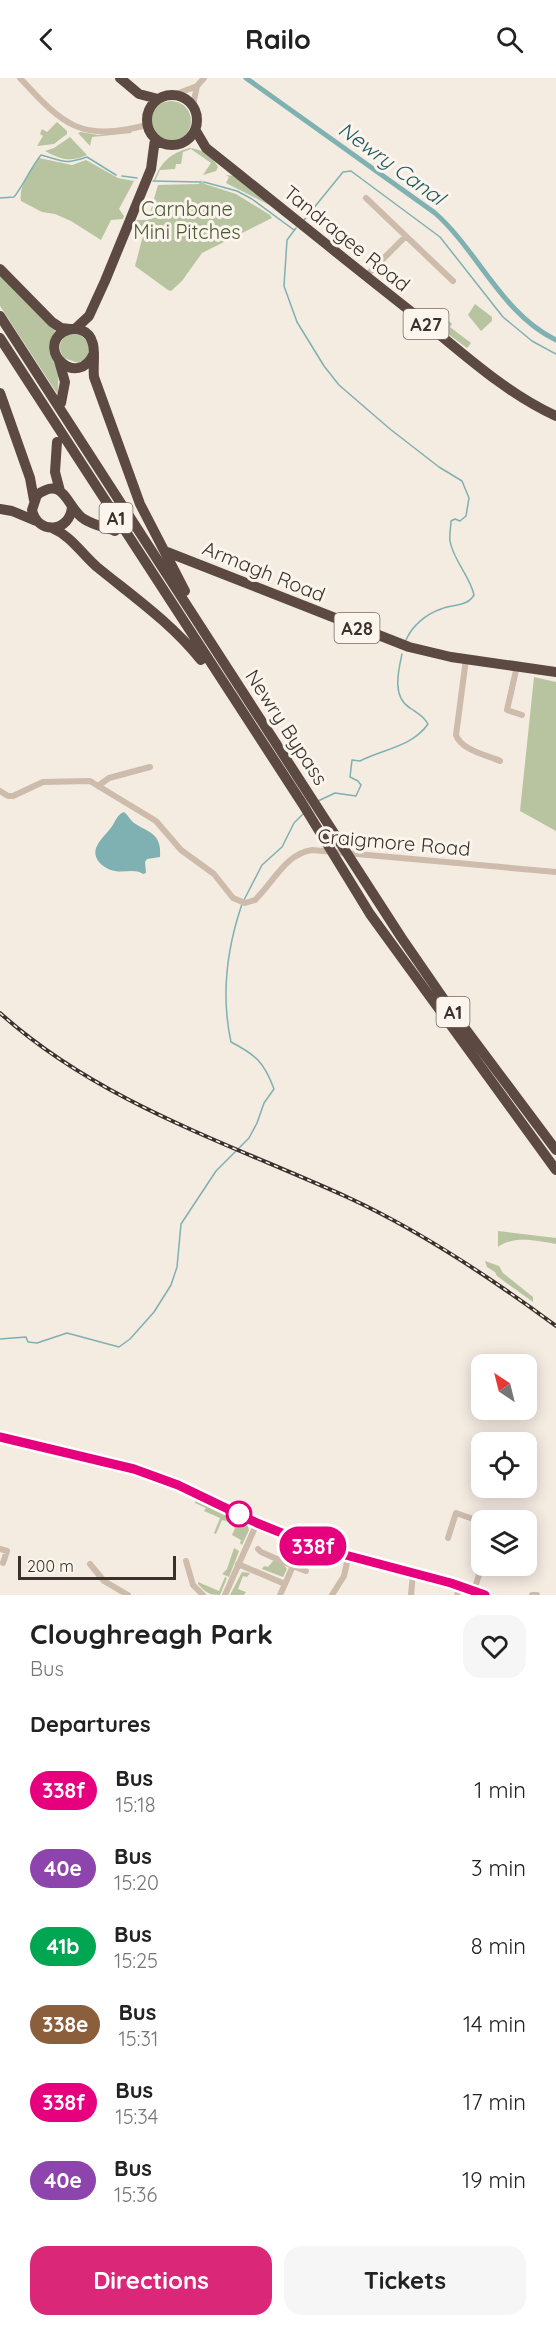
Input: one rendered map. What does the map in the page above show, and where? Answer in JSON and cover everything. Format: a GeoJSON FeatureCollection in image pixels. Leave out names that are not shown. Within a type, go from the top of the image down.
{"type":"FeatureCollection","features":[{"type":"Feature","properties":{"kind":"highway"},"geometry":{"type":"LineString","coordinates":[[120,78],[139,94],[158,99],[174,95],[188,100],[193,105]]}},
{"type":"Feature","properties":{"kind":"highway"},"geometry":{"type":"LineString","coordinates":[[139,94],[155,139],[151,169]]}},
{"type":"Feature","properties":{"kind":"highway"},"geometry":{"type":"LineString","coordinates":[[147,121],[153,104],[158,99]]}},
{"type":"Feature","properties":{"kind":"highway","name":"A27"},"geometry":{"type":"LineString","coordinates":[[193,105],[198,118],[196,131]]}},
{"type":"Feature","properties":{"kind":"highway"},"geometry":{"type":"LineString","coordinates":[[196,131],[187,141],[160,156],[151,169],[89,316],[90,337],[94,348],[94,377],[128,475],[152,531],[209,640]]}},
{"type":"Feature","properties":{"kind":"highway","name":"Tandragee Road"},"geometry":{"type":"LineString","coordinates":[[196,131],[206,148]]}},
{"type":"Feature","properties":{"kind":"highway"},"geometry":{"type":"LineString","coordinates":[[155,139],[168,146],[175,146]]}},
{"type":"Feature","properties":{"kind":"highway","name":"Tandragee Road"},"geometry":{"type":"LineString","coordinates":[[187,141],[206,148],[505,386],[556,416]]}},
{"type":"Feature","properties":{"kind":"highway"},"geometry":{"type":"LineString","coordinates":[[0,269],[52,322],[61,328],[86,333],[90,337]]}},
{"type":"Feature","properties":{"kind":"highway","name":"Newry Bypass"},"geometry":{"type":"LineString","coordinates":[[0,316],[209,640],[295,783],[348,878],[390,943],[556,1170]]}},
{"type":"Feature","properties":{"kind":"highway"},"geometry":{"type":"LineString","coordinates":[[61,403],[65,382],[56,355],[56,342],[59,336],[73,329],[89,316]]}},
{"type":"Feature","properties":{"kind":"highway","name":"Newry Bypass"},"geometry":{"type":"LineString","coordinates":[[0,338],[232,697],[358,870],[422,968],[556,1150]]}},
{"type":"Feature","properties":{"kind":"highway"},"geometry":{"type":"LineString","coordinates":[[65,382],[87,364],[93,353]]}},
{"type":"Feature","properties":{"kind":"highway"},"geometry":{"type":"LineString","coordinates":[[59,361],[69,368],[82,367]]}},
{"type":"Feature","properties":{"kind":"highway"},"geometry":{"type":"LineString","coordinates":[[0,393],[30,478],[33,516],[36,521]]}},
{"type":"Feature","properties":{"kind":"highway"},"geometry":{"type":"LineString","coordinates":[[57,442],[55,472],[60,491]]}},
{"type":"Feature","properties":{"kind":"highway"},"geometry":{"type":"LineString","coordinates":[[12,511],[33,502],[55,472]]}},
{"type":"Feature","properties":{"kind":"highway"},"geometry":{"type":"LineString","coordinates":[[42,491],[54,489],[60,491],[84,519],[115,531]]}},
{"type":"Feature","properties":{"kind":"highway"},"geometry":{"type":"LineString","coordinates":[[64,524],[72,506]]}},
{"type":"Feature","properties":{"kind":"highway"},"geometry":{"type":"LineString","coordinates":[[0,509],[12,511],[46,528],[84,519]]}},
{"type":"Feature","properties":{"kind":"highway"},"geometry":{"type":"LineString","coordinates":[[52,528],[63,533],[97,567],[170,625],[232,697]]}},
{"type":"Feature","properties":{"kind":"highway","name":"Armagh Road"},"geometry":{"type":"LineString","coordinates":[[167,552],[395,643],[429,653],[556,672]]}},
{"type":"Feature","properties":{"kind":"main road"},"geometry":{"type":"LineString","coordinates":[[0,1437],[134,1469],[178,1485],[257,1523],[319,1548],[348,1558],[460,1585],[485,1595]]}},
{"type":"Feature","properties":{"kind":"street"},"geometry":{"type":"LineString","coordinates":[[20,78],[56,114],[80,129],[103,133],[147,121]]}},
{"type":"Feature","properties":{"kind":"street"},"geometry":{"type":"LineString","coordinates":[[193,105],[198,86],[204,78]]}},
{"type":"Feature","properties":{"kind":"street"},"geometry":{"type":"LineString","coordinates":[[174,95],[198,86]]}},
{"type":"Feature","properties":{"kind":"street"},"geometry":{"type":"LineString","coordinates":[[366,198],[453,281]]}},
{"type":"Feature","properties":{"kind":"street"},"geometry":{"type":"LineString","coordinates":[[366,276],[406,236]]}},
{"type":"Feature","properties":{"kind":"street"},"geometry":{"type":"LineString","coordinates":[[466,659],[456,735],[458,741],[500,761]]}},
{"type":"Feature","properties":{"kind":"street"},"geometry":{"type":"LineString","coordinates":[[517,666],[507,710],[522,715]]}},
{"type":"Feature","properties":{"kind":"street"},"geometry":{"type":"LineString","coordinates":[[0,791],[13,796],[38,783],[54,781],[90,781],[98,786],[109,778],[150,767]]}},
{"type":"Feature","properties":{"kind":"street","name":"Craigmore Road"},"geometry":{"type":"LineString","coordinates":[[98,786],[156,821],[179,848],[209,870],[233,898],[246,902],[264,892],[290,860],[302,852],[312,850],[556,872]]}},
{"type":"Feature","properties":{"kind":"street"},"geometry":{"type":"LineString","coordinates":[[448,1538],[456,1513],[471,1518]]}},
{"type":"Feature","properties":{"kind":"street"},"geometry":{"type":"LineString","coordinates":[[225,1595],[257,1523]]}},
{"type":"Feature","properties":{"kind":"street"},"geometry":{"type":"LineString","coordinates":[[0,1549],[7,1551],[3,1563]]}},
{"type":"Feature","properties":{"kind":"street"},"geometry":{"type":"LineString","coordinates":[[258,1549],[306,1571]]}},
{"type":"Feature","properties":{"kind":"street"},"geometry":{"type":"LineString","coordinates":[[332,1595],[344,1576],[348,1558]]}},
{"type":"Feature","properties":{"kind":"street"},"geometry":{"type":"LineString","coordinates":[[186,1561],[193,1585],[202,1595]]}},
{"type":"Feature","properties":{"kind":"street"},"geometry":{"type":"LineString","coordinates":[[90,1564],[104,1581],[128,1595]]}},
{"type":"Feature","properties":{"kind":"street"},"geometry":{"type":"LineString","coordinates":[[238,1564],[285,1584]]}},
{"type":"Feature","properties":{"kind":"street"},"geometry":{"type":"LineString","coordinates":[[280,1595],[292,1566]]}},
{"type":"Feature","properties":{"kind":"street"},"geometry":{"type":"LineString","coordinates":[[411,1595],[413,1574]]}},
{"type":"Feature","properties":{"kind":"street"},"geometry":{"type":"LineString","coordinates":[[474,1590],[479,1576]]}},
{"type":"Feature","properties":{"kind":"street"},"geometry":{"type":"LineString","coordinates":[[457,1595],[460,1585]]}},
{"type":"Feature","properties":{"kind":"street"},"geometry":{"type":"LineString","coordinates":[[532,1595],[537,1595]]}},
{"type":"Feature","properties":{"kind":"green space"},"geometry":{"type":"Polygon","coordinates":[[[171,101],[179,102],[185,107],[190,113],[190,129],[185,135],[179,140],[171,141],[163,140],[157,135],[152,129],[151,121],[152,113],[157,107],[163,102],[171,101]]]}},
{"type":"Feature","properties":{"kind":"green space"},"geometry":{"type":"Polygon","coordinates":[[[57,122],[67,131],[67,134],[54,144],[37,146],[43,136],[40,134],[42,129],[47,132],[57,122]]]}},
{"type":"Feature","properties":{"kind":"green space"},"geometry":{"type":"Polygon","coordinates":[[[132,131],[131,133],[92,137],[90,146],[78,133],[98,135],[132,131]]]}},
{"type":"Feature","properties":{"kind":"green space"},"geometry":{"type":"Polygon","coordinates":[[[70,137],[87,155],[65,159],[45,151],[54,148],[70,137]]]}},
{"type":"Feature","properties":{"kind":"green space"},"geometry":{"type":"Polygon","coordinates":[[[189,148],[202,151],[209,156],[218,167],[216,171],[203,175],[211,163],[191,149],[183,152],[181,164],[176,164],[175,169],[160,170],[154,180],[160,168],[167,159],[189,148]]]}},
{"type":"Feature","properties":{"kind":"green space","name":"Carnbane Mini Pitches"},"geometry":{"type":"Polygon","coordinates":[[[39,158],[72,165],[86,160],[118,178],[134,181],[119,209],[124,216],[123,219],[111,220],[101,240],[71,221],[55,214],[42,212],[21,201],[23,184],[39,158]]]}},
{"type":"Feature","properties":{"kind":"green space"},"geometry":{"type":"Polygon","coordinates":[[[226,175],[235,176],[279,210],[226,183],[229,177],[226,175]]]}},
{"type":"Feature","properties":{"kind":"green space","name":"Carnbane Mini Pitches"},"geometry":{"type":"Polygon","coordinates":[[[201,180],[205,184],[236,194],[272,218],[202,253],[182,281],[171,291],[135,266],[144,232],[135,224],[137,220],[148,220],[158,185],[199,184],[201,180]]]}},
{"type":"Feature","properties":{"kind":"green space"},"geometry":{"type":"Polygon","coordinates":[[[0,273],[54,328],[50,347],[58,373],[58,395],[0,306],[0,273]]]}},
{"type":"Feature","properties":{"kind":"green space"},"geometry":{"type":"Polygon","coordinates":[[[475,304],[492,317],[492,321],[481,331],[468,315],[475,304]]]}},
{"type":"Feature","properties":{"kind":"green space"},"geometry":{"type":"Polygon","coordinates":[[[448,320],[452,324],[450,327],[471,343],[467,348],[440,328],[448,320]]]}},
{"type":"Feature","properties":{"kind":"green space"},"geometry":{"type":"Polygon","coordinates":[[[75,331],[91,344],[87,359],[78,363],[64,358],[60,349],[63,338],[75,331]]]}},
{"type":"Feature","properties":{"kind":"green space"},"geometry":{"type":"Polygon","coordinates":[[[534,677],[556,682],[556,831],[520,811],[534,677]]]}},
{"type":"Feature","properties":{"kind":"green space"},"geometry":{"type":"Polygon","coordinates":[[[498,1231],[556,1238],[556,1244],[519,1240],[504,1243],[498,1247],[498,1231]]]}},
{"type":"Feature","properties":{"kind":"green space"},"geometry":{"type":"Polygon","coordinates":[[[485,1261],[499,1266],[503,1273],[533,1297],[533,1302],[497,1276],[487,1267],[485,1261]]]}},
{"type":"Feature","properties":{"kind":"green space"},"geometry":{"type":"Polygon","coordinates":[[[196,1499],[233,1515],[233,1518],[247,1524],[249,1530],[242,1545],[241,1540],[232,1535],[235,1528],[226,1521],[222,1520],[216,1534],[214,1533],[220,1518],[204,1511],[206,1508],[195,1503],[196,1499]]]}},
{"type":"Feature","properties":{"kind":"green space"},"geometry":{"type":"Polygon","coordinates":[[[234,1548],[239,1551],[229,1577],[222,1574],[227,1569],[234,1548]]]}},
{"type":"Feature","properties":{"kind":"green space"},"geometry":{"type":"Polygon","coordinates":[[[274,1560],[287,1569],[283,1577],[262,1569],[264,1566],[268,1567],[274,1560]]]}},
{"type":"Feature","properties":{"kind":"green space"},"geometry":{"type":"Polygon","coordinates":[[[242,1572],[250,1573],[247,1577],[243,1576],[238,1589],[246,1592],[244,1595],[230,1595],[242,1572]]]}},
{"type":"Feature","properties":{"kind":"green space"},"geometry":{"type":"Polygon","coordinates":[[[225,1577],[227,1578],[220,1595],[207,1592],[198,1584],[198,1582],[219,1591],[225,1577]]]}},
{"type":"Feature","properties":{"kind":"water"},"geometry":{"type":"Polygon","coordinates":[[[124,812],[134,823],[154,835],[159,843],[160,857],[147,859],[146,873],[143,874],[108,869],[102,865],[96,855],[97,846],[124,812]]]}},
{"type":"Feature","properties":{"kind":"waterway","name":"Newry Canal"},"geometry":{"type":"LineString","coordinates":[[246,78],[435,213],[450,228],[520,315],[537,329],[556,340]]}},
{"type":"Feature","properties":{"kind":"waterway"},"geometry":{"type":"LineString","coordinates":[[0,198],[14,197],[41,155],[68,161],[87,157],[116,175]]}},
{"type":"Feature","properties":{"kind":"waterway"},"geometry":{"type":"LineString","coordinates":[[304,220],[343,172],[351,171],[440,237],[503,317],[532,341],[556,354]]}},
{"type":"Feature","properties":{"kind":"waterway"},"geometry":{"type":"LineString","coordinates":[[122,176],[137,178]]}},
{"type":"Feature","properties":{"kind":"waterway"},"geometry":{"type":"LineString","coordinates":[[153,181],[200,182]]}},
{"type":"Feature","properties":{"kind":"waterway"},"geometry":{"type":"LineString","coordinates":[[204,182],[237,191],[252,199],[294,230]]}},
{"type":"Feature","properties":{"kind":"waterway"},"geometry":{"type":"LineString","coordinates":[[296,228],[287,240],[284,286],[297,322],[324,366],[339,385],[390,429],[439,467],[462,481],[469,498],[466,516],[460,521],[455,519],[451,521],[450,539],[454,555],[474,595],[468,602],[435,611],[425,617],[416,625],[406,640]]}},
{"type":"Feature","properties":{"kind":"waterway"},"geometry":{"type":"LineString","coordinates":[[318,801],[335,793],[356,796],[361,785],[350,777],[352,760],[360,761],[406,743],[428,724],[404,703],[401,697],[398,684],[402,654]]}},
{"type":"Feature","properties":{"kind":"waterway"},"geometry":{"type":"LineString","coordinates":[[244,900],[262,865],[282,847],[294,823],[303,814]]}},
{"type":"Feature","properties":{"kind":"waterway"},"geometry":{"type":"LineString","coordinates":[[0,1339],[26,1337],[28,1342],[37,1343],[67,1333],[119,1347],[130,1339],[154,1312],[171,1285],[177,1267],[181,1224],[216,1171],[249,1138],[264,1103],[274,1089],[267,1072],[258,1060],[231,1042],[228,1025],[227,972],[242,904]]}},
{"type":"Feature","properties":{"kind":"railway"},"geometry":{"type":"LineString","coordinates":[[0,1013],[38,1044],[79,1072],[122,1096],[211,1139],[375,1210],[455,1256],[556,1326]]}},
{"type":"Feature","properties":{"kind":"bus line","name":"338f"},"geometry":{"type":"LineString","coordinates":[[0,1437],[116,1464],[162,1478],[257,1523],[319,1548],[348,1558],[451,1583],[485,1595]]}}]}
